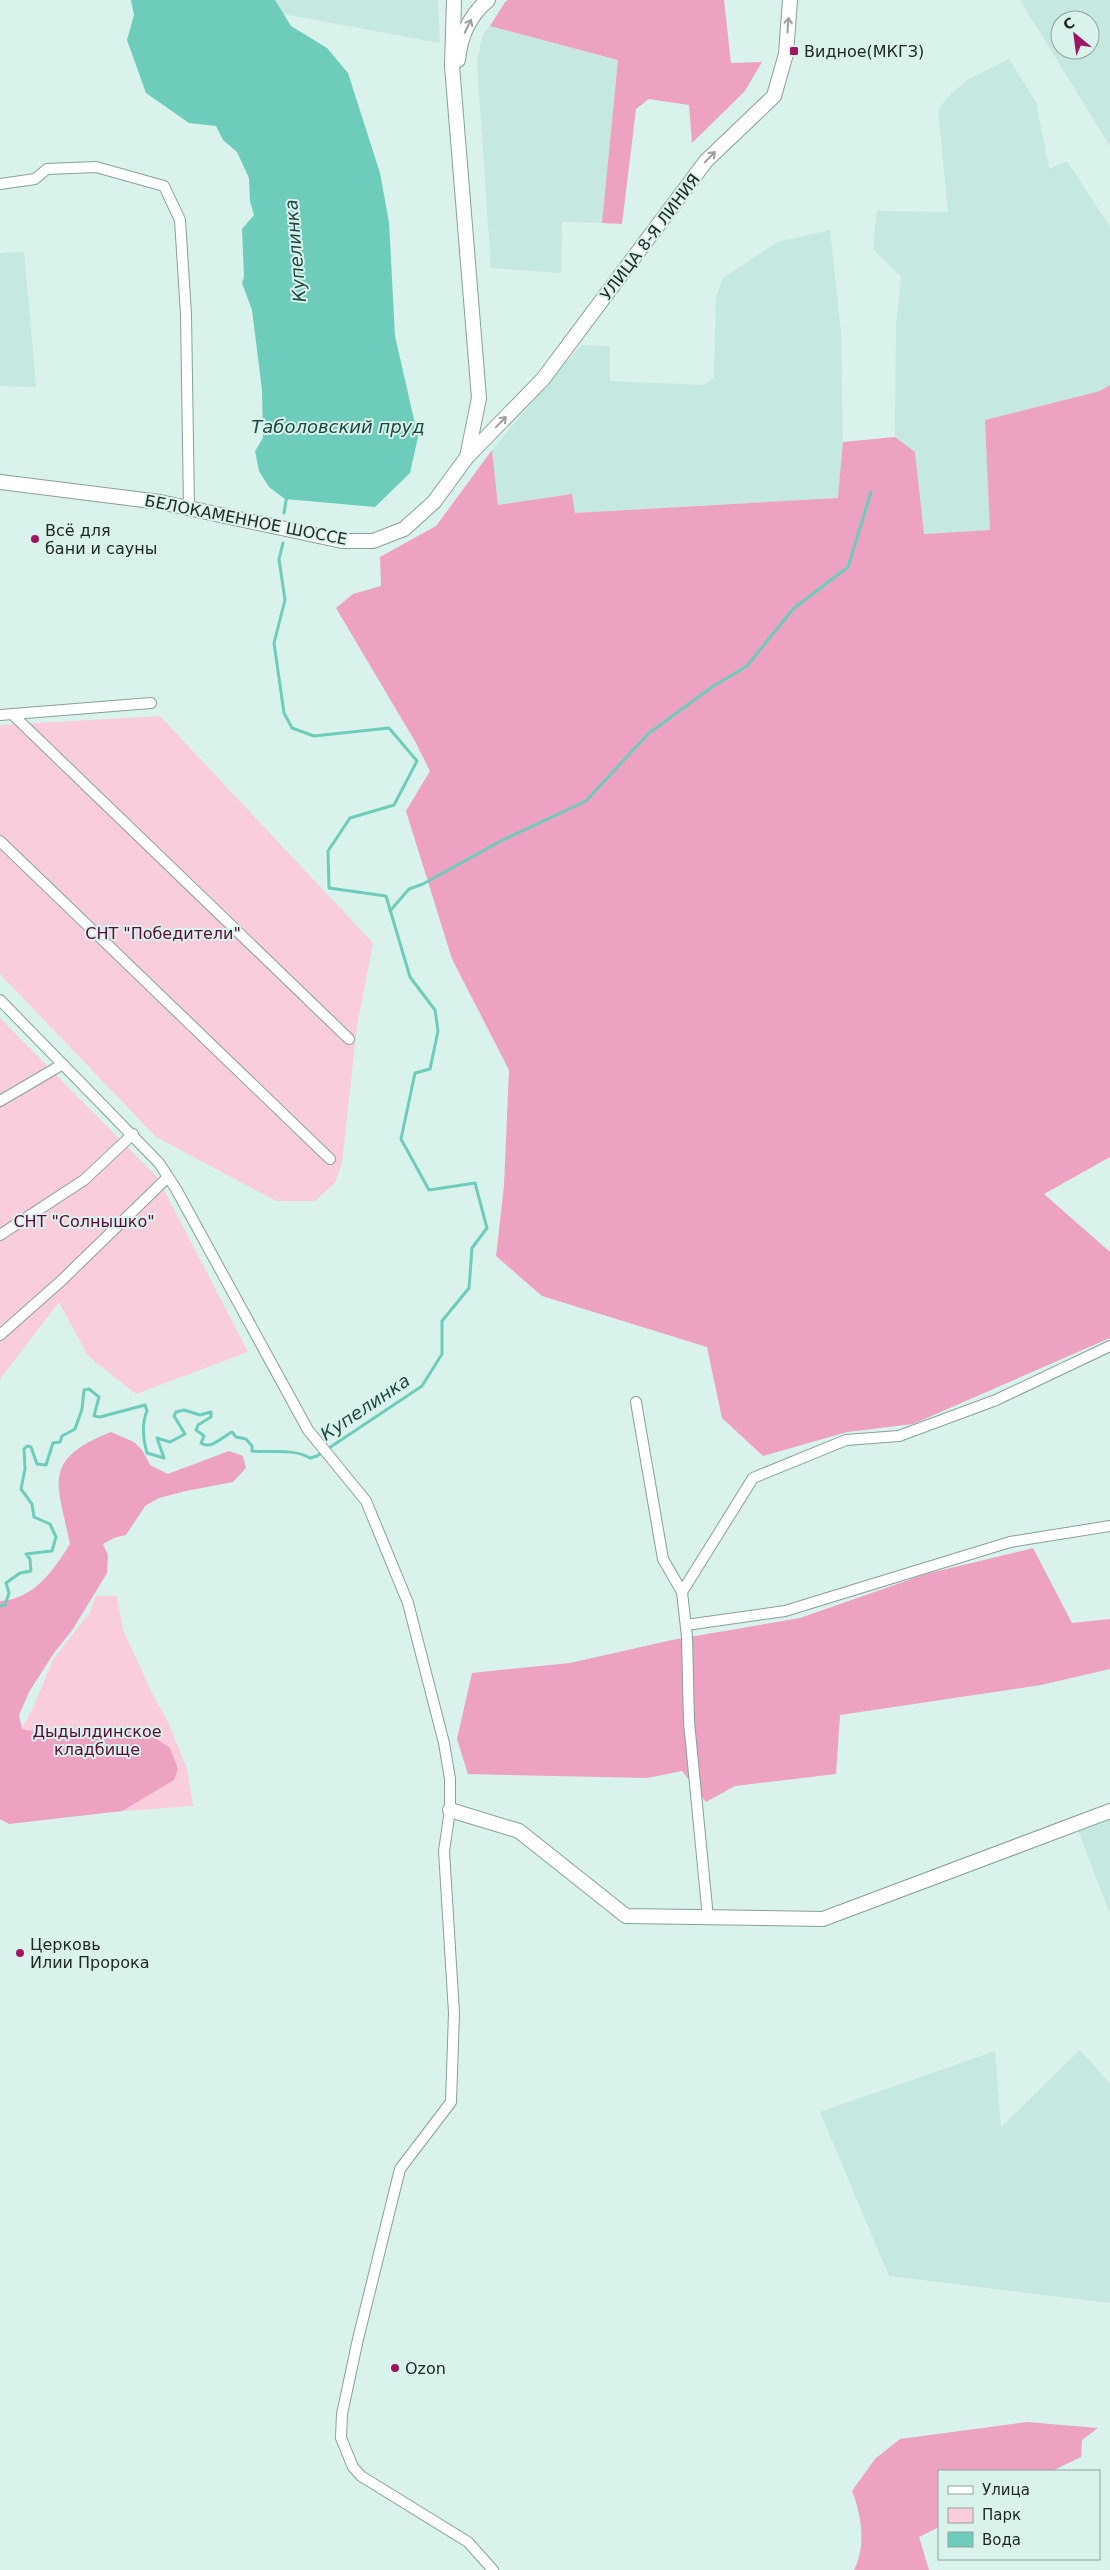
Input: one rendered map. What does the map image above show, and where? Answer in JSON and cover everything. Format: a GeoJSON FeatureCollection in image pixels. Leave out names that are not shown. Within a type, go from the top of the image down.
{"type":"FeatureCollection","features":[{"type":"Feature","properties":{"kind":"street","name":"БЕЛОКАМЕННОЕ ШОССЕ"},"geometry":{"type":"LineString","coordinates":[[0,482],[160,502],[342,541],[373,541],[404,529],[434,502],[467,457],[479,398],[455,108],[451,30],[454,0]]}},
{"type":"Feature","properties":{"kind":"street","name":"БЕЛОКАМЕННОЕ ШОССЕ"},"geometry":{"type":"LineString","coordinates":[[455,108],[459,52],[464,33],[470,19],[488,0]]}},
{"type":"Feature","properties":{"kind":"street","name":"УЛИЦА 8-Я ЛИНИЯ"},"geometry":{"type":"LineString","coordinates":[[467,457],[543,379],[706,160],[774,96],[786,54],[790,0]]}},
{"type":"Feature","properties":{"kind":"street"},"geometry":{"type":"LineString","coordinates":[[0,184],[35,179],[47,169],[96,167],[164,186],[180,220],[186,314],[189,508]]}},
{"type":"Feature","properties":{"kind":"street"},"geometry":{"type":"LineString","coordinates":[[0,715],[151,703]]}},
{"type":"Feature","properties":{"kind":"street"},"geometry":{"type":"LineString","coordinates":[[12,714],[349,1039]]}},
{"type":"Feature","properties":{"kind":"street"},"geometry":{"type":"LineString","coordinates":[[0,841],[330,1158]]}},
{"type":"Feature","properties":{"kind":"street"},"geometry":{"type":"LineString","coordinates":[[0,1000],[150,1151],[168,1177],[317,1443],[366,1501],[408,1603],[444,1743],[450,1779],[450,1810],[444,1851],[454,2013],[451,2102],[400,2169],[358,2339],[342,2414],[340,2438],[353,2467],[361,2476],[468,2542],[494,2570]]}},
{"type":"Feature","properties":{"kind":"street"},"geometry":{"type":"LineString","coordinates":[[0,1101],[63,1064]]}},
{"type":"Feature","properties":{"kind":"street"},"geometry":{"type":"LineString","coordinates":[[0,1235],[84,1180],[132,1134]]}},
{"type":"Feature","properties":{"kind":"street"},"geometry":{"type":"LineString","coordinates":[[0,1335],[61,1281],[168,1177]]}},
{"type":"Feature","properties":{"kind":"street"},"geometry":{"type":"LineString","coordinates":[[682,1592],[753,1478],[846,1440],[899,1436],[970,1410],[996,1400],[1110,1346]]}},
{"type":"Feature","properties":{"kind":"street"},"geometry":{"type":"LineString","coordinates":[[636,1402],[663,1559],[682,1592],[686,1625],[689,1722],[708,1918]]}},
{"type":"Feature","properties":{"kind":"street"},"geometry":{"type":"LineString","coordinates":[[686,1625],[785,1611],[1010,1542],[1110,1526]]}},
{"type":"Feature","properties":{"kind":"street"},"geometry":{"type":"LineString","coordinates":[[450,1810],[520,1831],[626,1916],[823,1920],[1110,1811]]}},
{"type":"Feature","properties":{"kind":"shaded area"},"geometry":{"type":"Polygon","coordinates":[[[275,0],[438,0],[440,43],[283,14],[275,0]]]}},
{"type":"Feature","properties":{"kind":"shaded area"},"geometry":{"type":"Polygon","coordinates":[[[1020,0],[1110,0],[1110,146],[1057,60],[1100,60],[1100,10],[1050,10],[1050,49],[1020,0]]]}},
{"type":"Feature","properties":{"kind":"shaded area"},"geometry":{"type":"Polygon","coordinates":[[[490,26],[618,60],[602,223],[562,222],[561,273],[491,268],[477,62],[483,34],[490,26]]]}},
{"type":"Feature","properties":{"kind":"shaded area"},"geometry":{"type":"Polygon","coordinates":[[[1009,59],[1036,102],[1049,169],[1067,161],[1110,227],[1110,385],[1100,391],[985,420],[990,530],[924,534],[915,452],[895,437],[896,326],[901,277],[873,249],[877,211],[948,212],[938,110],[947,98],[967,80],[1009,59]]]}},
{"type":"Feature","properties":{"kind":"shaded area"},"geometry":{"type":"Polygon","coordinates":[[[830,230],[841,333],[843,442],[839,498],[575,513],[572,494],[498,505],[492,450],[581,345],[610,346],[610,381],[704,385],[714,377],[716,297],[723,278],[778,242],[830,230]]]}},
{"type":"Feature","properties":{"kind":"shaded area"},"geometry":{"type":"Polygon","coordinates":[[[24,252],[36,387],[0,386],[0,253],[24,252]]]}},
{"type":"Feature","properties":{"kind":"shaded area"},"geometry":{"type":"Polygon","coordinates":[[[1110,1818],[1110,1914],[1078,1830],[1110,1818]]]}},
{"type":"Feature","properties":{"kind":"shaded area"},"geometry":{"type":"Polygon","coordinates":[[[1080,2050],[1110,2084],[1110,2303],[889,2276],[820,2112],[995,2051],[1001,2127],[1080,2050]]]}},
{"type":"Feature","properties":{"kind":"green space"},"geometry":{"type":"Polygon","coordinates":[[[508,0],[724,0],[731,63],[762,62],[745,91],[692,143],[689,105],[649,99],[636,109],[622,224],[602,223],[618,60],[490,26],[508,0]]]}},
{"type":"Feature","properties":{"kind":"green space"},"geometry":{"type":"Polygon","coordinates":[[[1110,385],[1110,1157],[1044,1194],[1110,1252],[1110,1338],[913,1424],[847,1432],[763,1456],[722,1418],[707,1347],[542,1296],[496,1256],[504,1186],[509,1070],[452,959],[406,811],[430,771],[416,743],[336,608],[353,594],[381,586],[380,557],[436,526],[492,450],[498,505],[572,494],[575,513],[838,498],[843,442],[895,437],[915,452],[924,534],[990,530],[985,420],[1100,391],[1110,385]]]}},
{"type":"Feature","properties":{"kind":"green space","name":"СНТ \"Победители\""},"geometry":{"type":"Polygon","coordinates":[[[160,716],[373,943],[357,1027],[342,1163],[335,1183],[315,1201],[276,1201],[156,1137],[0,974],[0,725],[160,716]]]}},
{"type":"Feature","properties":{"kind":"green space","name":"СНТ \"Солнышко\""},"geometry":{"type":"Polygon","coordinates":[[[0,1018],[158,1178],[248,1352],[136,1394],[88,1356],[59,1302],[0,1379],[0,1018]]]}},
{"type":"Feature","properties":{"kind":"green space"},"geometry":{"type":"Polygon","coordinates":[[[111,1432],[134,1442],[142,1450],[150,1465],[168,1474],[229,1451],[243,1456],[246,1468],[233,1482],[159,1498],[145,1506],[126,1535],[114,1538],[103,1544],[108,1555],[107,1573],[73,1629],[54,1653],[29,1692],[19,1715],[22,1729],[41,1733],[92,1728],[148,1733],[170,1748],[178,1769],[174,1780],[122,1811],[9,1824],[0,1819],[0,1601],[23,1595],[32,1589],[50,1573],[64,1554],[70,1544],[61,1505],[59,1476],[64,1464],[73,1453],[88,1442],[111,1432]]]}},
{"type":"Feature","properties":{"kind":"green space"},"geometry":{"type":"Polygon","coordinates":[[[1033,1548],[1072,1623],[1110,1619],[1110,1669],[1041,1685],[840,1715],[836,1774],[735,1786],[706,1802],[682,1771],[647,1778],[468,1774],[457,1739],[472,1673],[570,1663],[672,1640],[800,1618],[926,1574],[1033,1548]]]}},
{"type":"Feature","properties":{"kind":"green space","name":"Дыдылдинское кладбище"},"geometry":{"type":"Polygon","coordinates":[[[96,1596],[117,1596],[123,1630],[153,1695],[168,1722],[187,1769],[193,1806],[0,1820],[0,1766],[32,1710],[53,1660],[90,1612],[96,1596]]]}},
{"type":"Feature","properties":{"kind":"green space"},"geometry":{"type":"Polygon","coordinates":[[[1027,2422],[1098,2428],[1082,2440],[1081,2457],[1054,2470],[938,2470],[938,2528],[919,2537],[929,2570],[854,2570],[860,2551],[861,2531],[858,2510],[852,2491],[875,2459],[900,2439],[1027,2422]]]}},
{"type":"Feature","properties":{"kind":"water","name":"Таболовский пруд"},"geometry":{"type":"Polygon","coordinates":[[[131,0],[275,0],[291,26],[327,48],[348,73],[380,173],[389,222],[395,336],[418,437],[410,473],[375,507],[285,499],[269,487],[259,471],[255,451],[263,438],[262,390],[252,310],[242,283],[244,277],[242,229],[254,215],[250,201],[249,178],[237,152],[223,140],[216,126],[189,123],[146,93],[127,40],[134,15],[131,0]]]}},
{"type":"Feature","properties":{"kind":"waterway"},"geometry":{"type":"LineString","coordinates":[[390,911],[409,889],[423,884],[501,841],[586,801],[648,734],[712,687],[747,666],[793,609],[848,567],[871,492]]}},
{"type":"Feature","properties":{"kind":"waterway","name":"Купелинка"},"geometry":{"type":"LineString","coordinates":[[284,513],[287,495]]}},
{"type":"Feature","properties":{"kind":"waterway","name":"Купелинка"},"geometry":{"type":"LineString","coordinates":[[0,1606],[5,1605],[9,1593],[6,1583],[20,1573],[31,1571],[30,1559],[26,1554],[52,1551],[56,1537],[50,1524],[34,1517],[32,1504],[21,1489],[25,1469],[24,1449],[27,1446],[31,1447],[37,1464],[46,1465],[53,1443],[60,1442],[62,1436],[75,1429],[82,1409],[84,1390],[89,1389],[99,1397],[94,1416],[100,1417],[145,1405],[147,1411],[143,1432],[147,1453],[164,1458],[157,1438],[170,1442],[185,1434],[174,1416],[176,1412],[184,1410],[200,1415],[211,1412],[211,1417],[198,1425],[196,1430],[204,1436],[201,1443],[205,1445],[213,1444],[232,1432],[236,1437],[246,1439],[252,1446],[252,1451],[289,1452],[310,1458],[317,1456],[422,1386],[442,1354],[442,1321],[469,1288],[472,1248],[487,1228],[475,1183],[429,1190],[401,1139],[415,1073],[430,1069],[438,1031],[435,1010],[410,977],[386,896],[329,888],[328,851],[350,818],[394,805],[417,761],[389,728],[314,736],[292,728],[284,713],[274,643],[285,600],[279,559],[283,543]]}},
{"type":"Feature","properties":{"kind":"place","name":"Видное(МКГЗ)"},"geometry":{"type":"Point","coordinates":[794,51]}},
{"type":"Feature","properties":{"kind":"place","name":"Всё для бани и сауны"},"geometry":{"type":"Point","coordinates":[35,539]}},
{"type":"Feature","properties":{"kind":"place","name":"Церковь Илии Пророка"},"geometry":{"type":"Point","coordinates":[20,1953]}},
{"type":"Feature","properties":{"kind":"place","name":"Ozon"},"geometry":{"type":"Point","coordinates":[395,2368]}}]}
